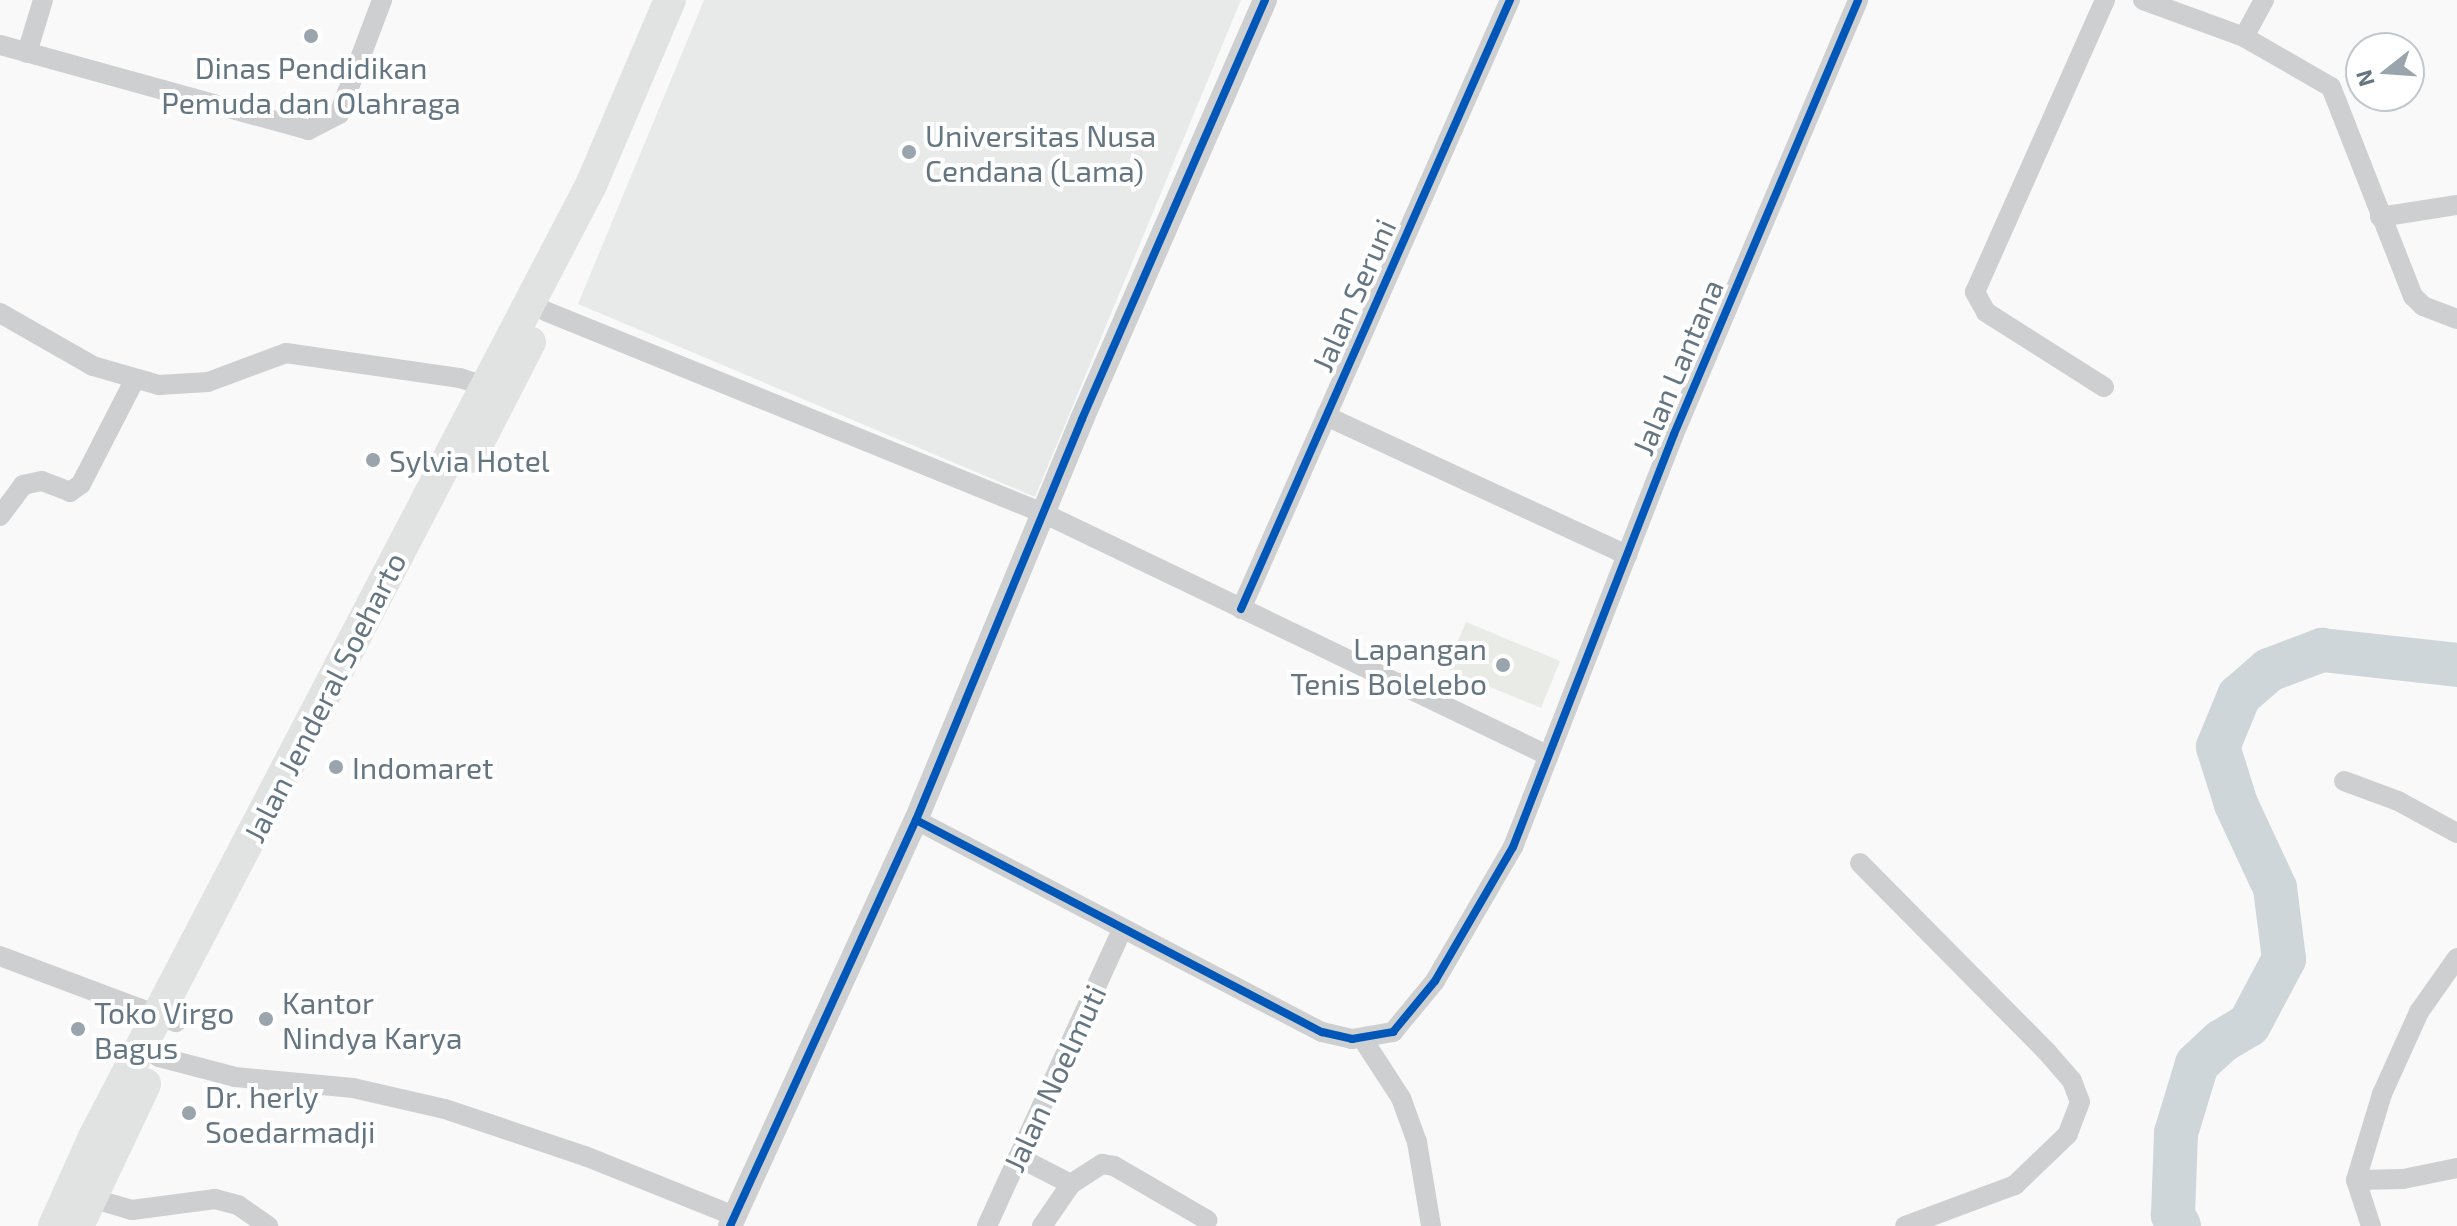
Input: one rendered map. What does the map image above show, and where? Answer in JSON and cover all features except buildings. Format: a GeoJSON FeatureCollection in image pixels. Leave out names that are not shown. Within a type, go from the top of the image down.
{"type":"FeatureCollection","features":[{"type":"Feature","properties":{"kind":"main road","name":"Jalan Jenderal Soeharto"},"geometry":{"type":"LineString","coordinates":[[54,1226],[151,1052],[495,389],[670,0]]}},
{"type":"Feature","properties":{"kind":"main road","name":"Jalan Jenderal Soeharto"},"geometry":{"type":"LineString","coordinates":[[495,389],[545,311],[597,194],[595,168]]}},
{"type":"Feature","properties":{"kind":"main road","name":"Jalan Jenderal Soeharto"},"geometry":{"type":"LineString","coordinates":[[85,1212],[151,1052]]}},
{"type":"Feature","properties":{"kind":"street"},"geometry":{"type":"LineString","coordinates":[[27,53],[43,0]]}},
{"type":"Feature","properties":{"kind":"street"},"geometry":{"type":"LineString","coordinates":[[0,45],[308,130],[339,114],[382,0]]}},
{"type":"Feature","properties":{"kind":"street"},"geometry":{"type":"LineString","coordinates":[[151,1052],[235,1077],[353,1088],[445,1109],[585,1156],[732,1221],[916,820],[1043,513],[1265,0]]}},
{"type":"Feature","properties":{"kind":"street","name":"Jalan Seruni"},"geometry":{"type":"LineString","coordinates":[[1241,609],[1510,0]]}},
{"type":"Feature","properties":{"kind":"street","name":"Jalan Lantana"},"geometry":{"type":"LineString","coordinates":[[1362,1038],[1393,1032],[1435,981],[1513,847],[1627,555],[1858,0]]}},
{"type":"Feature","properties":{"kind":"street"},"geometry":{"type":"LineString","coordinates":[[2104,387],[1986,312],[1975,292],[2105,0]]}},
{"type":"Feature","properties":{"kind":"street"},"geometry":{"type":"LineString","coordinates":[[2143,0],[2244,37],[2331,87],[2413,296],[2423,306],[2457,319]]}},
{"type":"Feature","properties":{"kind":"street"},"geometry":{"type":"LineString","coordinates":[[2244,37],[2264,0]]}},
{"type":"Feature","properties":{"kind":"street"},"geometry":{"type":"LineString","coordinates":[[2380,217],[2457,205]]}},
{"type":"Feature","properties":{"kind":"street"},"geometry":{"type":"LineString","coordinates":[[545,311],[1043,513],[1549,756]]}},
{"type":"Feature","properties":{"kind":"street"},"geometry":{"type":"LineString","coordinates":[[0,313],[93,366],[134,381],[208,382],[286,353],[495,389]]}},
{"type":"Feature","properties":{"kind":"street"},"geometry":{"type":"LineString","coordinates":[[0,516],[23,485],[42,481],[70,492],[81,484],[134,381]]}},
{"type":"Feature","properties":{"kind":"street"},"geometry":{"type":"LineString","coordinates":[[1326,416],[1627,555]]}},
{"type":"Feature","properties":{"kind":"street"},"geometry":{"type":"LineString","coordinates":[[2344,781],[2409,806],[2457,833]]}},
{"type":"Feature","properties":{"kind":"street"},"geometry":{"type":"LineString","coordinates":[[916,820],[1322,1032],[1362,1038],[1401,1098],[1417,1142],[1431,1226]]}},
{"type":"Feature","properties":{"kind":"street"},"geometry":{"type":"LineString","coordinates":[[1860,863],[2047,1052],[2072,1081],[2080,1102],[2068,1134],[2015,1185],[1905,1226]]}},
{"type":"Feature","properties":{"kind":"street","name":"Jalan Noelmuti"},"geometry":{"type":"LineString","coordinates":[[987,1226],[1122,930]]}},
{"type":"Feature","properties":{"kind":"street"},"geometry":{"type":"LineString","coordinates":[[0,956],[168,1018]]}},
{"type":"Feature","properties":{"kind":"street"},"geometry":{"type":"LineString","coordinates":[[2371,1226],[2356,1180],[2399,1051],[2457,958]]}},
{"type":"Feature","properties":{"kind":"street"},"geometry":{"type":"LineString","coordinates":[[1018,1157],[1071,1184]]}},
{"type":"Feature","properties":{"kind":"street"},"geometry":{"type":"LineString","coordinates":[[1042,1226],[1071,1184],[1090,1167],[1114,1166],[1207,1220]]}},
{"type":"Feature","properties":{"kind":"street"},"geometry":{"type":"LineString","coordinates":[[2356,1180],[2403,1179],[2457,1168]]}},
{"type":"Feature","properties":{"kind":"street"},"geometry":{"type":"LineString","coordinates":[[85,1212],[132,1210],[215,1199],[238,1205],[268,1226]]}},
{"type":"Feature","properties":{"kind":"shaded area","name":"Universitas Nusa Cendana (Lama)"},"geometry":{"type":"Polygon","coordinates":[[[704,0],[1241,0],[1035,497],[578,304],[704,0]]]}},
{"type":"Feature","properties":{"kind":"shaded area","name":"Lapangan Tenis Bolelebo"},"geometry":{"type":"Polygon","coordinates":[[[1466,622],[1560,661],[1541,708],[1446,669],[1466,622]]]}},
{"type":"Feature","properties":{"kind":"waterway"},"geometry":{"type":"LineString","coordinates":[[2179,1226],[2173,1215],[2176,1133],[2197,1064],[2222,1041],[2249,1025],[2284,959],[2275,888],[2236,804],[2218,747],[2239,696],[2269,670],[2322,650],[2457,665]]}},
{"type":"Feature","properties":{"kind":"cycle path"},"geometry":{"type":"LineString","coordinates":[[730,1226],[916,820],[1082,419],[1265,0]]}},
{"type":"Feature","properties":{"kind":"cycle path"},"geometry":{"type":"LineString","coordinates":[[1241,609],[1510,0]]}},
{"type":"Feature","properties":{"kind":"cycle path"},"geometry":{"type":"LineString","coordinates":[[916,820],[1322,1032],[1352,1039],[1393,1032],[1435,981],[1513,847],[1674,434],[1858,0]]}},
{"type":"Feature","properties":{"kind":"place","name":"Dinas Pendidikan Pemuda dan Olahraga"},"geometry":{"type":"Point","coordinates":[311,36]}},
{"type":"Feature","properties":{"kind":"place","name":"Universitas Nusa Cendana (Lama)"},"geometry":{"type":"Point","coordinates":[909,152]}},
{"type":"Feature","properties":{"kind":"place","name":"Sylvia Hotel"},"geometry":{"type":"Point","coordinates":[373,460]}},
{"type":"Feature","properties":{"kind":"place","name":"Lapangan Tenis Bolelebo"},"geometry":{"type":"Point","coordinates":[1503,665]}},
{"type":"Feature","properties":{"kind":"place","name":"Indomaret"},"geometry":{"type":"Point","coordinates":[336,767]}},
{"type":"Feature","properties":{"kind":"place","name":"Kantor Nindya Karya"},"geometry":{"type":"Point","coordinates":[266,1019]}},
{"type":"Feature","properties":{"kind":"place","name":"Toko Virgo Bagus"},"geometry":{"type":"Point","coordinates":[78,1029]}},
{"type":"Feature","properties":{"kind":"place","name":"Dr. herly Soedarmadji"},"geometry":{"type":"Point","coordinates":[189,1113]}}]}
